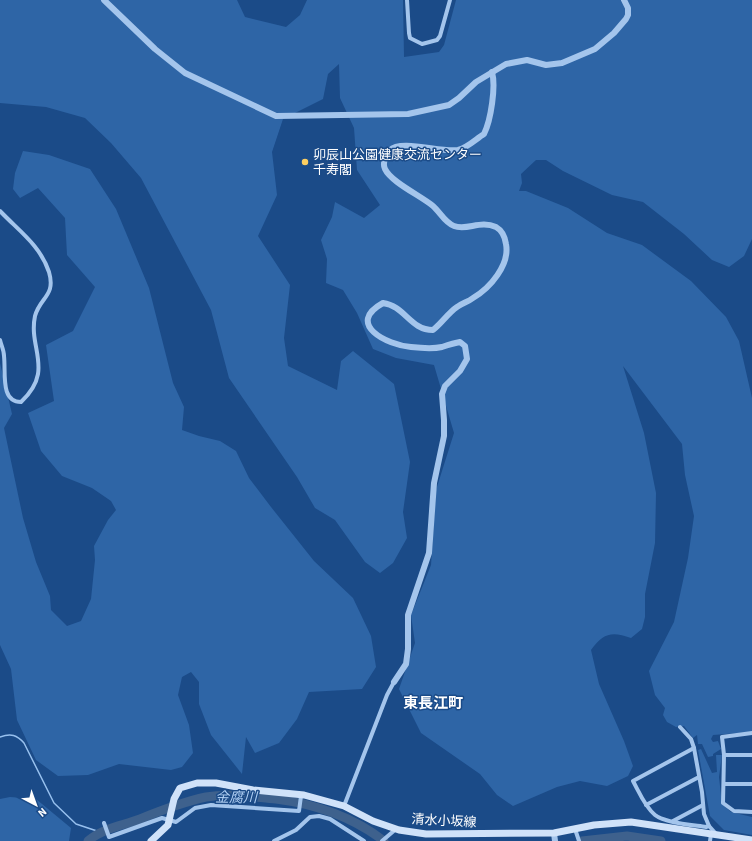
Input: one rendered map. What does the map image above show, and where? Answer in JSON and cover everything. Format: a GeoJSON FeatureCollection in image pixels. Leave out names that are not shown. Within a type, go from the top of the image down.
{"type":"FeatureCollection","features":[{"type":"Feature","properties":{"kind":"main road","name":"清水小坂線"},"geometry":{"type":"LineString","coordinates":[[154,840],[163,831],[170,819],[174,799],[180,788],[197,782],[216,783],[253,790],[302,795],[344,806],[373,821],[396,829],[426,834],[554,838],[594,825],[631,822],[712,837],[752,840]]}},
{"type":"Feature","properties":{"kind":"street"},"geometry":{"type":"LineString","coordinates":[[407,0],[410,38],[422,44],[438,40],[450,0]]}},
{"type":"Feature","properties":{"kind":"street"},"geometry":{"type":"LineString","coordinates":[[107,1],[155,49],[185,73],[276,116],[362,116],[421,112],[449,105],[460,98],[476,82],[506,64],[527,60],[546,65],[562,63],[595,49],[614,33],[626,20],[628,8],[624,0]]}},
{"type":"Feature","properties":{"kind":"street"},"geometry":{"type":"LineString","coordinates":[[344,806],[387,695],[406,664],[408,649],[408,615],[429,553],[434,483],[444,436],[442,394],[445,386],[465,363],[467,353],[465,346],[460,342],[434,348],[410,347],[393,343],[375,334],[368,324],[368,314],[373,308],[383,303],[396,307],[419,328],[433,330],[457,307],[473,299],[485,289],[500,271],[506,257],[507,249],[505,236],[498,228],[486,224],[458,228],[450,225],[432,205],[397,181],[385,170],[385,158],[391,148],[401,145],[445,151],[461,150],[484,134],[492,96],[494,80],[492,72]]}},
{"type":"Feature","properties":{"kind":"street"},"geometry":{"type":"LineString","coordinates":[[0,211],[41,252],[52,283],[50,290],[37,310],[35,318],[35,330],[40,362],[39,372],[29,393],[21,402],[14,402],[7,398],[4,388],[4,355],[0,340]]}},
{"type":"Feature","properties":{"kind":"street"},"geometry":{"type":"LineString","coordinates":[[680,727],[691,739],[694,748],[703,805],[712,837]]}},
{"type":"Feature","properties":{"kind":"street"},"geometry":{"type":"LineString","coordinates":[[752,733],[723,736],[723,803],[734,811],[752,812]]}},
{"type":"Feature","properties":{"kind":"street"},"geometry":{"type":"LineString","coordinates":[[694,748],[633,781],[646,805],[656,816],[673,821],[706,827],[709,826]]}},
{"type":"Feature","properties":{"kind":"street"},"geometry":{"type":"LineString","coordinates":[[724,755],[752,755]]}},
{"type":"Feature","properties":{"kind":"street"},"geometry":{"type":"LineString","coordinates":[[646,805],[699,777]]}},
{"type":"Feature","properties":{"kind":"street"},"geometry":{"type":"LineString","coordinates":[[724,784],[752,784]]}},
{"type":"Feature","properties":{"kind":"street"},"geometry":{"type":"LineString","coordinates":[[104,823],[108,837],[162,818],[170,819],[176,822],[195,808],[211,805],[299,811],[302,795]]}},
{"type":"Feature","properties":{"kind":"street"},"geometry":{"type":"LineString","coordinates":[[673,821],[703,805]]}},
{"type":"Feature","properties":{"kind":"street"},"geometry":{"type":"LineString","coordinates":[[274,841],[296,830],[310,817],[319,816],[330,819],[364,841]]}},
{"type":"Feature","properties":{"kind":"street"},"geometry":{"type":"LineString","coordinates":[[382,841],[396,829]]}},
{"type":"Feature","properties":{"kind":"street"},"geometry":{"type":"LineString","coordinates":[[576,831],[578,841]]}},
{"type":"Feature","properties":{"kind":"shaded area"},"geometry":{"type":"Polygon","coordinates":[[[0,0],[237,0],[245,17],[286,27],[300,15],[307,0],[403,0],[404,57],[439,52],[444,45],[456,0],[752,0],[752,239],[744,256],[729,267],[712,260],[684,234],[643,202],[612,195],[563,171],[546,160],[536,160],[521,174],[522,183],[519,191],[526,191],[568,208],[607,233],[642,245],[691,281],[726,317],[739,341],[752,398],[752,732],[713,735],[711,739],[713,742],[718,741],[721,749],[713,754],[713,756],[708,757],[702,744],[698,744],[697,735],[693,738],[684,726],[676,727],[667,722],[663,715],[665,708],[655,695],[649,671],[674,622],[688,558],[694,516],[685,475],[682,444],[623,366],[644,433],[656,493],[655,543],[645,594],[645,617],[642,629],[631,638],[613,634],[608,635],[595,644],[591,650],[599,684],[624,741],[633,766],[628,776],[607,786],[580,781],[557,787],[513,806],[497,795],[480,774],[421,733],[399,689],[415,643],[411,615],[431,565],[436,490],[454,433],[434,365],[396,358],[373,349],[357,313],[343,290],[326,283],[327,259],[321,240],[332,217],[335,202],[364,218],[380,205],[357,170],[354,128],[340,98],[339,64],[328,74],[323,99],[283,119],[272,152],[277,195],[258,236],[290,285],[284,338],[288,366],[337,390],[341,361],[353,351],[394,384],[410,462],[403,512],[407,538],[393,563],[380,573],[365,562],[335,520],[315,508],[297,477],[229,378],[211,310],[141,178],[111,143],[85,118],[46,107],[0,103],[0,0]]]}},
{"type":"Feature","properties":{"kind":"shaded area"},"geometry":{"type":"Polygon","coordinates":[[[23,151],[49,155],[90,169],[116,209],[149,288],[173,383],[184,407],[182,430],[220,441],[236,451],[249,478],[271,507],[314,561],[353,598],[371,636],[376,667],[362,689],[309,692],[297,719],[279,743],[255,753],[246,737],[242,774],[211,735],[199,704],[199,682],[191,672],[182,677],[178,695],[189,725],[193,753],[182,767],[171,770],[119,764],[88,775],[58,776],[36,760],[17,720],[11,669],[0,645],[0,363],[12,414],[4,428],[23,518],[36,562],[50,596],[51,610],[67,626],[81,621],[91,599],[95,560],[94,546],[108,520],[116,510],[111,501],[92,488],[62,476],[41,451],[28,413],[54,401],[46,345],[73,331],[95,287],[67,255],[65,218],[38,188],[20,198],[13,189],[15,173],[23,151]]]}},
{"type":"Feature","properties":{"kind":"shaded area"},"geometry":{"type":"Polygon","coordinates":[[[701,749],[712,773],[717,772],[716,755],[722,755],[719,777],[722,804],[731,812],[752,817],[752,835],[724,830],[710,816],[698,750],[701,749]]]}},
{"type":"Feature","properties":{"kind":"shaded area"},"geometry":{"type":"Polygon","coordinates":[[[10,797],[36,799],[71,828],[69,841],[0,841],[0,799],[10,797]]]}},
{"type":"Feature","properties":{"kind":"waterway"},"geometry":{"type":"LineString","coordinates":[[0,737],[11,735],[24,743],[54,803],[76,824],[97,831],[96,835]]}},
{"type":"Feature","properties":{"kind":"waterway","name":"金腐川"},"geometry":{"type":"LineString","coordinates":[[88,841],[106,830],[173,806],[206,797],[224,795],[291,801],[319,808],[360,825],[384,841]]}},
{"type":"Feature","properties":{"kind":"waterway","name":"金腐川"},"geometry":{"type":"LineString","coordinates":[[582,841],[627,836],[661,841]]}},
{"type":"Feature","properties":{"kind":"place","name":"卯辰山公園健康交流センター 千寿閣"},"geometry":{"type":"Point","coordinates":[305,162]}},
{"type":"Feature","properties":{"kind":"district","name":"東長江町"},"geometry":{"type":"Point","coordinates":[433,703]}}]}
